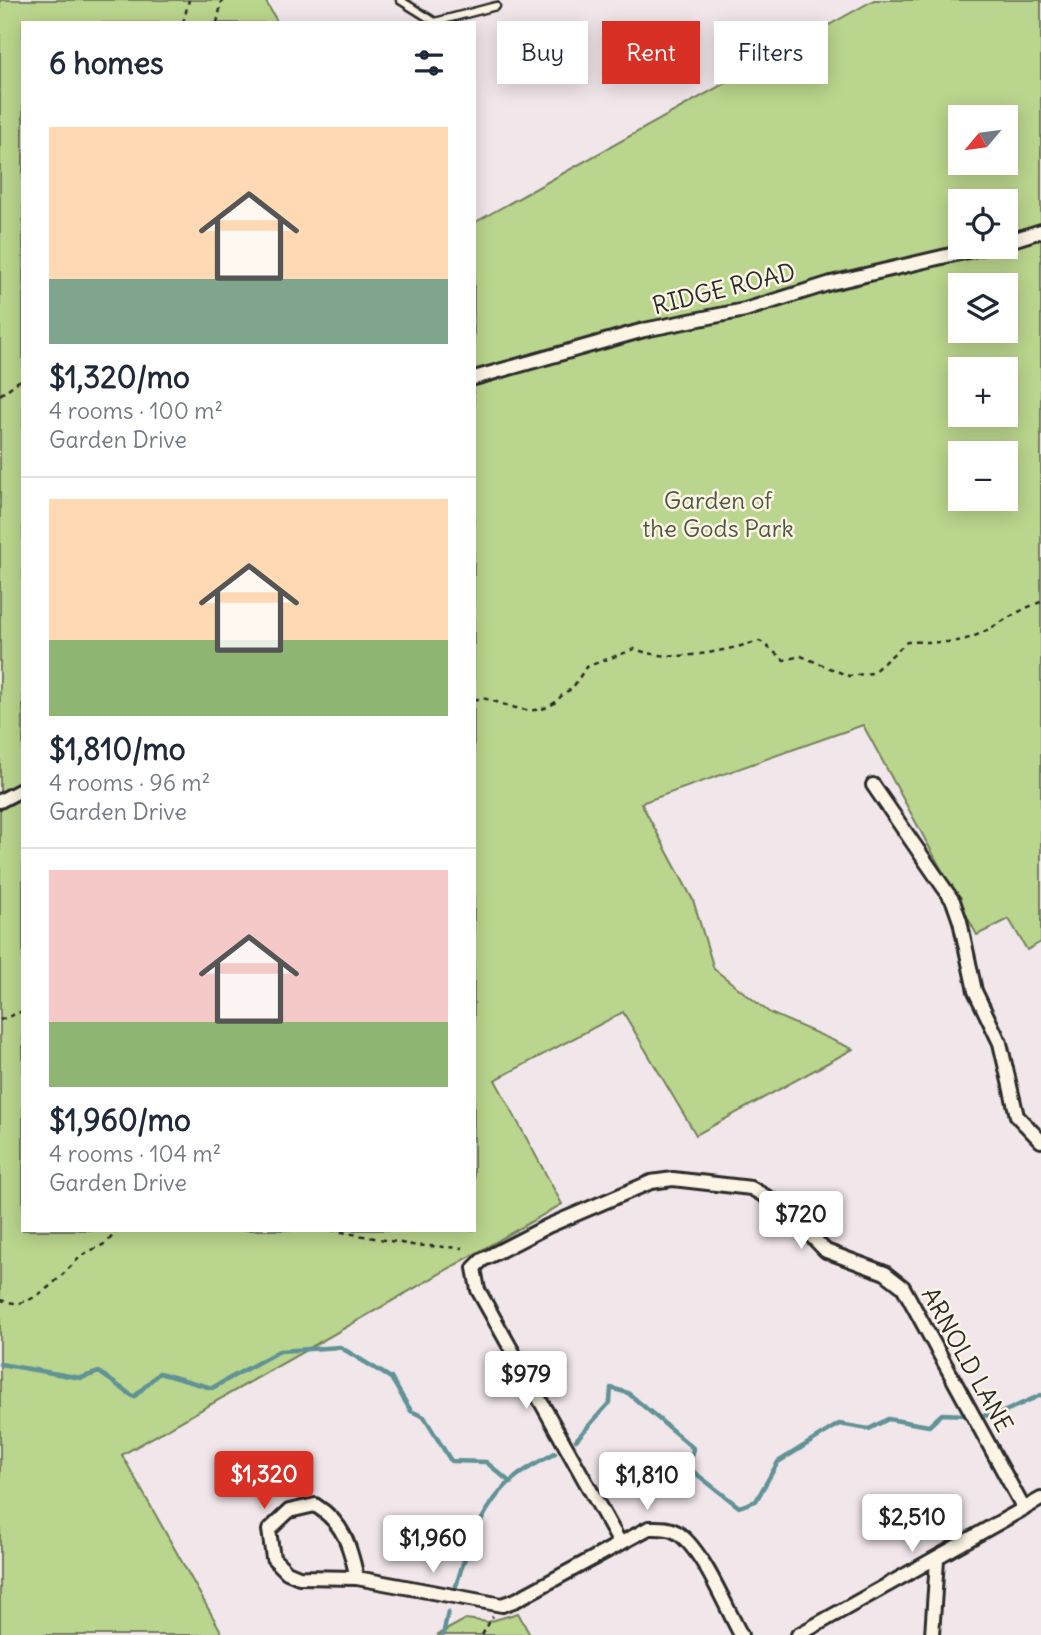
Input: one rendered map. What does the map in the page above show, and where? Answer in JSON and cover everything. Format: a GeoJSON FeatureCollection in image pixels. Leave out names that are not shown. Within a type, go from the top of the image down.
{"type":"FeatureCollection","features":[{"type":"Feature","properties":{"kind":"street"},"geometry":{"type":"LineString","coordinates":[[1018,238],[1041,231]]}},
{"type":"Feature","properties":{"kind":"street","name":"RIDGE ROAD"},"geometry":{"type":"LineString","coordinates":[[476,377],[644,330],[745,310],[831,283],[948,256]]}},
{"type":"Feature","properties":{"kind":"street"},"geometry":{"type":"LineString","coordinates":[[873,785],[953,901],[975,991],[1003,1054],[1017,1116],[1041,1141]]}},
{"type":"Feature","properties":{"kind":"street"},"geometry":{"type":"LineString","coordinates":[[0,801],[21,790]]}},
{"type":"Feature","properties":{"kind":"street","name":"ARNOLD LANE"},"geometry":{"type":"LineString","coordinates":[[620,1543],[478,1290],[474,1268],[482,1260],[548,1226],[651,1182],[673,1179],[751,1188],[781,1205],[826,1251],[885,1273],[903,1287],[1024,1508]]}},
{"type":"Feature","properties":{"kind":"street"},"geometry":{"type":"LineString","coordinates":[[798,1635],[937,1560],[1041,1499]]}},
{"type":"Feature","properties":{"kind":"street"},"geometry":{"type":"LineString","coordinates":[[357,1578],[349,1543],[329,1514],[315,1505],[289,1511],[269,1530],[273,1558],[287,1572],[313,1579],[357,1578],[502,1605],[649,1528],[663,1527],[676,1532],[697,1556],[741,1635]]}},
{"type":"Feature","properties":{"kind":"street"},"geometry":{"type":"LineString","coordinates":[[932,1635],[937,1560]]}},
{"type":"Feature","properties":{"kind":"lane"},"geometry":{"type":"LineString","coordinates":[[400,0],[433,21]]}},
{"type":"Feature","properties":{"kind":"lane"},"geometry":{"type":"LineString","coordinates":[[439,21],[496,6]]}},
{"type":"Feature","properties":{"kind":"path"},"geometry":{"type":"LineString","coordinates":[[184,21],[189,0]]}},
{"type":"Feature","properties":{"kind":"path"},"geometry":{"type":"LineString","coordinates":[[218,21],[222,0]]}},
{"type":"Feature","properties":{"kind":"path"},"geometry":{"type":"LineString","coordinates":[[0,395],[21,379]]}},
{"type":"Feature","properties":{"kind":"path"},"geometry":{"type":"LineString","coordinates":[[476,700],[482,698],[537,711],[554,704],[562,692],[572,689],[586,667],[635,649],[652,656],[669,657],[707,650],[716,652],[760,641],[784,660],[802,656],[849,677],[872,673],[907,642],[946,643],[973,637],[1000,620],[1041,602]]}},
{"type":"Feature","properties":{"kind":"path"},"geometry":{"type":"LineString","coordinates":[[0,1020],[21,1012]]}},
{"type":"Feature","properties":{"kind":"path"},"geometry":{"type":"LineString","coordinates":[[0,1300],[17,1303],[35,1297],[69,1271],[80,1257],[102,1248],[114,1232]]}},
{"type":"Feature","properties":{"kind":"path"},"geometry":{"type":"LineString","coordinates":[[342,1232],[412,1245],[463,1248]]}},
{"type":"Feature","properties":{"kind":"path"},"geometry":{"type":"LineString","coordinates":[[482,1635],[502,1605]]}},
{"type":"Feature","properties":{"kind":"green space","name":"Garden of the Gods Park"},"geometry":{"type":"Polygon","coordinates":[[[0,0],[265,0],[277,21],[21,21],[21,1232],[476,1232],[476,222],[723,84],[828,84],[828,26],[874,0],[1041,0],[1041,942],[1027,950],[1009,919],[977,935],[863,725],[641,803],[693,900],[714,969],[770,1013],[853,1049],[696,1135],[623,1012],[495,1080],[562,1204],[122,1455],[223,1635],[0,1635],[0,0]]]}},
{"type":"Feature","properties":{"kind":"green space"},"geometry":{"type":"Polygon","coordinates":[[[518,1613],[530,1635],[437,1635],[466,1619],[488,1622],[518,1613]]]}},
{"type":"Feature","properties":{"kind":"waterway"},"geometry":{"type":"LineString","coordinates":[[0,1364],[81,1378],[99,1372],[134,1397],[159,1373],[212,1388],[279,1351],[340,1347],[391,1378],[411,1411],[424,1417],[451,1461],[486,1462],[511,1483]]}},
{"type":"Feature","properties":{"kind":"waterway"},"geometry":{"type":"LineString","coordinates":[[576,1440],[610,1402],[611,1388],[628,1393],[693,1448],[690,1469],[739,1507],[756,1501],[778,1462],[839,1424],[869,1429],[888,1419],[929,1426],[942,1414],[966,1415]]}},
{"type":"Feature","properties":{"kind":"waterway"},"geometry":{"type":"LineString","coordinates":[[980,1415],[994,1416],[1041,1395]]}},
{"type":"Feature","properties":{"kind":"waterway"},"geometry":{"type":"LineString","coordinates":[[456,1586],[471,1541],[495,1498],[521,1473],[555,1453]]}},
{"type":"Feature","properties":{"kind":"waterway"},"geometry":{"type":"LineString","coordinates":[[443,1635],[448,1612]]}}]}
